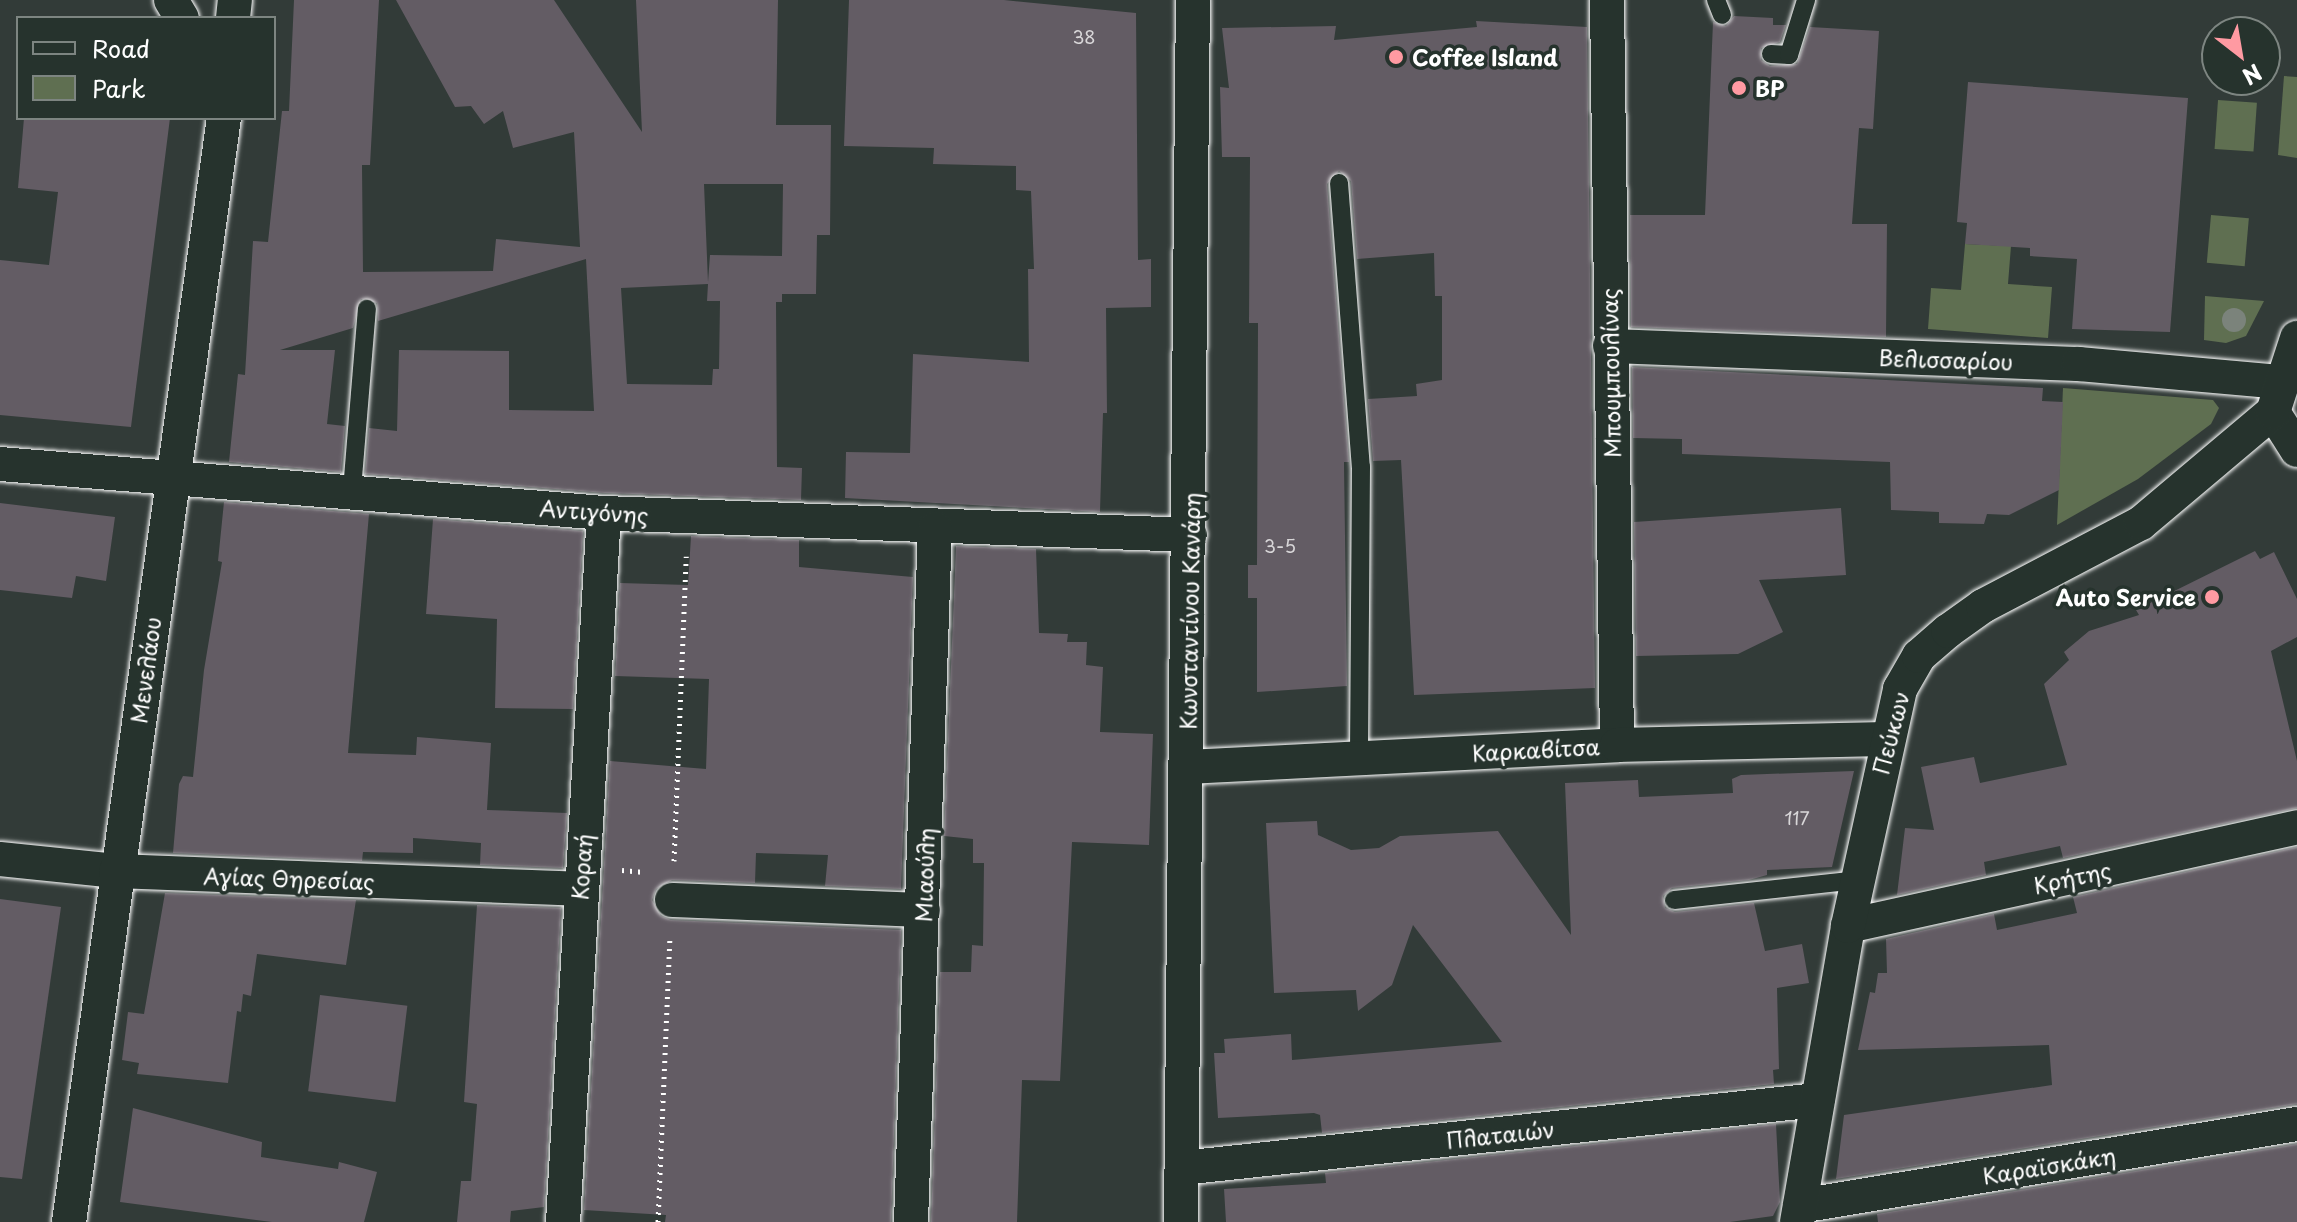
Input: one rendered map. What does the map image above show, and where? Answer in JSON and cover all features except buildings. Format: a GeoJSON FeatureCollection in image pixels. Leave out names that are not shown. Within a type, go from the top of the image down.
{"type":"FeatureCollection","features":[{"type":"Feature","properties":{"kind":"street","name":"Κωνσταντίνου Κανάρη"},"geometry":{"type":"LineString","coordinates":[[1181,1222],[1193,0]]}},
{"type":"Feature","properties":{"kind":"street","name":"Μπουμπουλίνας"},"geometry":{"type":"LineString","coordinates":[[1607,0],[1617,745]]}},
{"type":"Feature","properties":{"kind":"street","name":"Μενελάου"},"geometry":{"type":"LineString","coordinates":[[69,1222],[224,120]]}},
{"type":"Feature","properties":{"kind":"street"},"geometry":{"type":"LineString","coordinates":[[2297,338],[2284,403],[2297,450]]}},
{"type":"Feature","properties":{"kind":"street","name":"Βελισσαρίου"},"geometry":{"type":"LineString","coordinates":[[1610,346],[2079,364],[2284,403]]}},
{"type":"Feature","properties":{"kind":"street","name":"Πεύκων"},"geometry":{"type":"LineString","coordinates":[[1799,1214],[1848,926],[1885,739],[1900,689],[1919,656],[1983,606],[2141,523],[2284,403]]}},
{"type":"Feature","properties":{"kind":"street","name":"Αντιγόνης"},"geometry":{"type":"LineString","coordinates":[[0,464],[352,490],[604,513],[935,528],[1190,535]]}},
{"type":"Feature","properties":{"kind":"street","name":"Κοραή"},"geometry":{"type":"LineString","coordinates":[[563,1222],[580,879],[604,513]]}},
{"type":"Feature","properties":{"kind":"street","name":"Μιαούλη"},"geometry":{"type":"LineString","coordinates":[[911,1222],[935,528]]}},
{"type":"Feature","properties":{"kind":"street","name":"Καρκαβίτσα"},"geometry":{"type":"LineString","coordinates":[[1187,767],[1617,745],[1885,739]]}},
{"type":"Feature","properties":{"kind":"street","name":"Κρήτης"},"geometry":{"type":"LineString","coordinates":[[1848,926],[2297,827]]}},
{"type":"Feature","properties":{"kind":"street","name":"Αγίας Θηρεσίας"},"geometry":{"type":"LineString","coordinates":[[0,859],[116,871],[580,879]]}},
{"type":"Feature","properties":{"kind":"street"},"geometry":{"type":"LineString","coordinates":[[665,886],[923,910]]}},
{"type":"Feature","properties":{"kind":"street","name":"Πλαταιών"},"geometry":{"type":"LineString","coordinates":[[1182,1168],[1817,1100]]}},
{"type":"Feature","properties":{"kind":"street","name":"Καραϊσκάκη"},"geometry":{"type":"LineString","coordinates":[[1799,1214],[2297,1124]]}},
{"type":"Feature","properties":{"kind":"lane"},"geometry":{"type":"LineString","coordinates":[[1771,54],[1789,55],[1806,0]]}},
{"type":"Feature","properties":{"kind":"lane"},"geometry":{"type":"LineString","coordinates":[[1339,183],[1361,467],[1359,758]]}},
{"type":"Feature","properties":{"kind":"lane"},"geometry":{"type":"LineString","coordinates":[[352,490],[367,309]]}},
{"type":"Feature","properties":{"kind":"lane"},"geometry":{"type":"LineString","coordinates":[[1674,900],[1857,880]]}},
{"type":"Feature","properties":{"kind":"path"},"geometry":{"type":"LineString","coordinates":[[580,879],[665,886]]}},
{"type":"Feature","properties":{"kind":"green space"},"geometry":{"type":"Polygon","coordinates":[[[2284,76],[2297,77],[2297,158],[2278,155],[2284,76]]]}},
{"type":"Feature","properties":{"kind":"green space"},"geometry":{"type":"Polygon","coordinates":[[[2218,100],[2257,103],[2253,152],[2215,149],[2218,100]]]}},
{"type":"Feature","properties":{"kind":"green space"},"geometry":{"type":"Polygon","coordinates":[[[2211,215],[2249,218],[2245,266],[2207,263],[2211,215]]]}},
{"type":"Feature","properties":{"kind":"green space"},"geometry":{"type":"Polygon","coordinates":[[[1965,244],[2011,246],[2008,284],[2052,287],[2048,338],[1928,329],[1931,288],[1961,290],[1965,244]]]}},
{"type":"Feature","properties":{"kind":"green space"},"geometry":{"type":"Polygon","coordinates":[[[2205,296],[2264,301],[2246,336],[2226,343],[2204,340],[2205,296]]]}},
{"type":"Feature","properties":{"kind":"green space"},"geometry":{"type":"Polygon","coordinates":[[[2063,388],[2213,400],[2219,408],[2211,424],[2138,479],[2057,525],[2063,388]]]}},
{"type":"Feature","properties":{"kind":"place","name":"Coffee Island"},"geometry":{"type":"Point","coordinates":[1396,57]}},
{"type":"Feature","properties":{"kind":"place","name":"BP"},"geometry":{"type":"Point","coordinates":[1739,88]}},
{"type":"Feature","properties":{"kind":"place","name":"Auto Service"},"geometry":{"type":"Point","coordinates":[2212,597]}}]}
